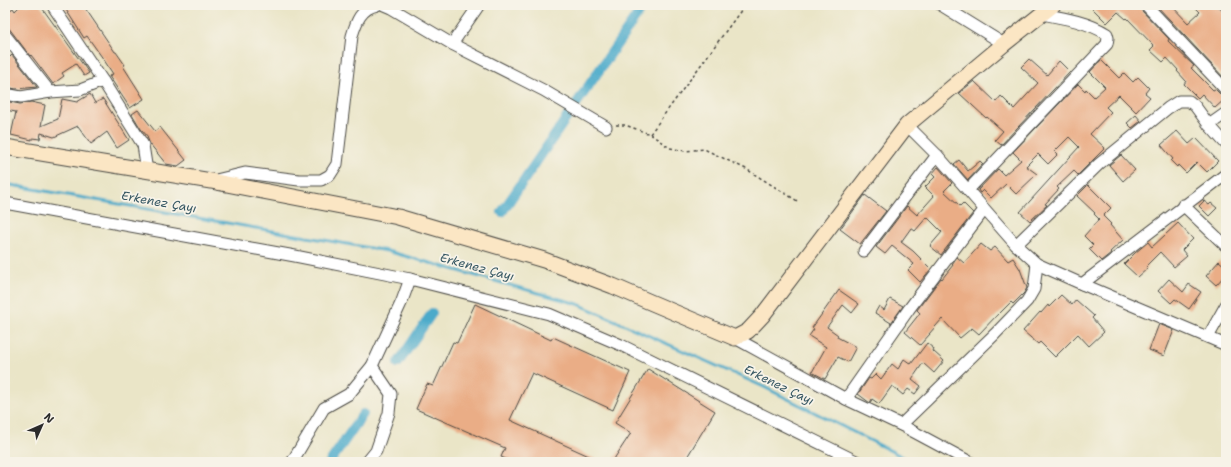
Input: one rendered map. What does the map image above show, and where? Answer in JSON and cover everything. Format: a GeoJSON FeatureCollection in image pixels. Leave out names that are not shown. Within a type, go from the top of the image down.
{"type":"FeatureCollection","features":[{"type":"Feature","properties":{"kind":"street"},"geometry":{"type":"LineString","coordinates":[[52,5],[103,81],[143,145],[147,171]]}},
{"type":"Feature","properties":{"kind":"street"},"geometry":{"type":"LineString","coordinates":[[211,181],[245,173],[299,180],[321,180],[330,175],[337,164],[352,36],[356,22],[365,10],[377,5]]}},
{"type":"Feature","properties":{"kind":"street"},"geometry":{"type":"LineString","coordinates":[[384,5],[452,44],[562,101],[601,125]]}},
{"type":"Feature","properties":{"kind":"street"},"geometry":{"type":"LineString","coordinates":[[452,44],[479,5]]}},
{"type":"Feature","properties":{"kind":"street"},"geometry":{"type":"LineString","coordinates":[[941,5],[1004,44]]}},
{"type":"Feature","properties":{"kind":"street"},"geometry":{"type":"LineString","coordinates":[[1146,5],[1226,90]]}},
{"type":"Feature","properties":{"kind":"street"},"geometry":{"type":"LineString","coordinates":[[735,338],[748,332],[762,316],[907,125],[1004,44],[1050,7],[1064,18],[1097,28],[1107,34],[1107,44],[968,190]]}},
{"type":"Feature","properties":{"kind":"street"},"geometry":{"type":"LineString","coordinates":[[5,35],[50,92]]}},
{"type":"Feature","properties":{"kind":"street"},"geometry":{"type":"LineString","coordinates":[[5,94],[21,97],[50,92],[80,90],[103,81]]}},
{"type":"Feature","properties":{"kind":"street"},"geometry":{"type":"LineString","coordinates":[[1016,245],[1099,164],[1168,108],[1179,101],[1189,101],[1195,106],[1226,144]]}},
{"type":"Feature","properties":{"kind":"street"},"geometry":{"type":"LineString","coordinates":[[1209,125],[1226,112]]}},
{"type":"Feature","properties":{"kind":"street"},"geometry":{"type":"LineString","coordinates":[[907,125],[937,155],[1016,245],[1037,264],[1226,345]]}},
{"type":"Feature","properties":{"kind":"street"},"geometry":{"type":"LineString","coordinates":[[5,147],[211,181],[398,217],[537,258],[614,286],[735,338],[846,399],[901,425],[970,462]]}},
{"type":"Feature","properties":{"kind":"street"},"geometry":{"type":"LineString","coordinates":[[864,251],[937,155]]}},
{"type":"Feature","properties":{"kind":"street"},"geometry":{"type":"LineString","coordinates":[[1082,284],[1183,205],[1226,174]]}},
{"type":"Feature","properties":{"kind":"street"},"geometry":{"type":"LineString","coordinates":[[5,203],[294,256],[410,279],[549,314],[621,345],[858,462]]}},
{"type":"Feature","properties":{"kind":"street"},"geometry":{"type":"LineString","coordinates":[[1183,205],[1226,246]]}},
{"type":"Feature","properties":{"kind":"street"},"geometry":{"type":"LineString","coordinates":[[846,399],[909,309],[984,210]]}},
{"type":"Feature","properties":{"kind":"street"},"geometry":{"type":"LineString","coordinates":[[901,425],[1027,301],[1034,289],[1037,264]]}},
{"type":"Feature","properties":{"kind":"street"},"geometry":{"type":"LineString","coordinates":[[292,462],[324,408],[349,394],[372,366],[402,301],[410,279]]}},
{"type":"Feature","properties":{"kind":"street"},"geometry":{"type":"LineString","coordinates":[[1208,337],[1226,305]]}},
{"type":"Feature","properties":{"kind":"street"},"geometry":{"type":"LineString","coordinates":[[368,462],[376,451],[389,413],[390,394],[372,366]]}},
{"type":"Feature","properties":{"kind":"path"},"geometry":{"type":"LineString","coordinates":[[650,134],[745,5]]}},
{"type":"Feature","properties":{"kind":"path"},"geometry":{"type":"LineString","coordinates":[[601,125],[625,125],[650,134],[670,148],[685,151],[704,148],[746,169],[799,202]]}},
{"type":"Feature","properties":{"kind":"building"},"geometry":{"type":"Polygon","coordinates":[[[21,5],[40,5],[89,73],[84,76],[76,64],[62,73],[64,76],[53,84],[5,23],[5,14],[13,8],[15,11],[21,5]]]}},
{"type":"Feature","properties":{"kind":"building"},"geometry":{"type":"Polygon","coordinates":[[[63,5],[83,5],[125,65],[123,66],[144,99],[130,108],[109,76],[113,74],[104,60],[87,36],[84,38],[63,5]]]}},
{"type":"Feature","properties":{"kind":"building"},"geometry":{"type":"Polygon","coordinates":[[[1089,5],[1139,5],[1141,10],[1169,39],[1168,41],[1194,66],[1191,68],[1213,90],[1215,89],[1226,98],[1215,108],[1202,94],[1198,98],[1184,84],[1186,81],[1167,58],[1163,62],[1150,50],[1154,46],[1127,18],[1126,19],[1118,12],[1107,23],[1089,5]]]}},
{"type":"Feature","properties":{"kind":"building"},"geometry":{"type":"Polygon","coordinates":[[[1156,5],[1171,5],[1188,23],[1200,12],[1193,5],[1217,5],[1226,15],[1226,80],[1156,5]]]}},
{"type":"Feature","properties":{"kind":"building"},"geometry":{"type":"Polygon","coordinates":[[[5,50],[10,57],[12,55],[37,87],[11,88],[5,81],[5,50]]]}},
{"type":"Feature","properties":{"kind":"building"},"geometry":{"type":"Polygon","coordinates":[[[1029,59],[1047,75],[1059,61],[1070,72],[1001,145],[995,140],[1003,131],[987,117],[986,118],[959,93],[974,81],[996,102],[1001,96],[1014,109],[1038,83],[1021,67],[1029,59]]]}},
{"type":"Feature","properties":{"kind":"building"},"geometry":{"type":"Polygon","coordinates":[[[1101,60],[1119,78],[1124,73],[1133,82],[1138,77],[1149,88],[1145,93],[1150,97],[1136,112],[1119,95],[1106,107],[1111,112],[1090,134],[1105,148],[1078,175],[1074,171],[1057,187],[1059,189],[1045,204],[1047,205],[1030,221],[1020,212],[1079,147],[1069,137],[1055,151],[1058,154],[1048,164],[1038,154],[1026,166],[1037,174],[1016,194],[1006,184],[991,198],[983,190],[980,193],[978,190],[998,169],[1004,175],[1021,160],[1013,152],[1078,84],[1094,97],[1105,87],[1090,72],[1101,60]]]}},
{"type":"Feature","properties":{"kind":"building"},"geometry":{"type":"Polygon","coordinates":[[[90,94],[95,103],[103,99],[129,140],[117,148],[107,132],[91,144],[78,126],[54,137],[41,133],[40,139],[32,138],[32,140],[11,135],[16,112],[5,110],[5,101],[20,104],[31,102],[45,105],[41,126],[58,119],[62,99],[77,102],[90,94]]]}},
{"type":"Feature","properties":{"kind":"building"},"geometry":{"type":"Polygon","coordinates":[[[138,110],[155,131],[160,127],[186,160],[178,166],[166,164],[150,144],[148,137],[132,114],[138,110]]]}},
{"type":"Feature","properties":{"kind":"building"},"geometry":{"type":"Polygon","coordinates":[[[1136,115],[1141,121],[1132,128],[1127,123],[1136,115]]]}},
{"type":"Feature","properties":{"kind":"building"},"geometry":{"type":"Polygon","coordinates":[[[1177,131],[1189,144],[1196,138],[1218,161],[1207,172],[1197,162],[1186,173],[1178,165],[1177,167],[1171,161],[1173,159],[1161,145],[1177,131]]]}},
{"type":"Feature","properties":{"kind":"building"},"geometry":{"type":"Polygon","coordinates":[[[1121,155],[1135,170],[1123,181],[1109,165],[1121,155]]]}},
{"type":"Feature","properties":{"kind":"building"},"geometry":{"type":"Polygon","coordinates":[[[959,160],[968,171],[980,161],[983,164],[968,180],[954,164],[959,160]]]}},
{"type":"Feature","properties":{"kind":"building"},"geometry":{"type":"Polygon","coordinates":[[[938,167],[952,183],[944,191],[960,206],[963,203],[973,213],[941,255],[930,246],[942,232],[927,217],[915,231],[911,228],[901,242],[913,251],[931,269],[920,282],[908,270],[914,264],[892,246],[885,254],[876,247],[907,206],[917,215],[934,196],[925,187],[935,177],[932,174],[938,167]]]}},
{"type":"Feature","properties":{"kind":"building"},"geometry":{"type":"Polygon","coordinates":[[[1088,185],[1111,208],[1103,216],[1123,240],[1101,261],[1089,249],[1093,245],[1084,236],[1099,219],[1094,214],[1095,213],[1077,196],[1088,185]]]}},
{"type":"Feature","properties":{"kind":"building"},"geometry":{"type":"Polygon","coordinates":[[[865,195],[886,211],[860,244],[840,229],[865,195]]]}},
{"type":"Feature","properties":{"kind":"building"},"geometry":{"type":"Polygon","coordinates":[[[1204,201],[1209,205],[1211,203],[1217,208],[1209,216],[1199,206],[1204,201]]]}},
{"type":"Feature","properties":{"kind":"building"},"geometry":{"type":"Polygon","coordinates":[[[1178,223],[1193,239],[1182,250],[1187,256],[1174,267],[1160,252],[1146,266],[1148,268],[1138,277],[1124,264],[1148,242],[1152,247],[1178,223]]]}},
{"type":"Feature","properties":{"kind":"building"},"geometry":{"type":"Polygon","coordinates":[[[981,244],[990,251],[995,247],[1008,261],[1013,258],[1020,269],[1027,288],[1024,293],[1013,304],[1011,302],[979,334],[972,328],[960,338],[942,319],[920,345],[905,332],[920,313],[917,310],[941,278],[942,279],[953,265],[952,264],[957,257],[964,263],[981,244]]]}},
{"type":"Feature","properties":{"kind":"building"},"geometry":{"type":"Polygon","coordinates":[[[1219,261],[1226,267],[1226,274],[1216,285],[1206,276],[1219,261]]]}},
{"type":"Feature","properties":{"kind":"building"},"geometry":{"type":"Polygon","coordinates":[[[1169,279],[1183,292],[1189,284],[1201,292],[1189,309],[1175,299],[1171,303],[1158,291],[1169,279]]]}},
{"type":"Feature","properties":{"kind":"building"},"geometry":{"type":"Polygon","coordinates":[[[839,290],[859,304],[852,313],[843,305],[827,327],[838,335],[837,337],[856,347],[848,362],[838,357],[825,379],[812,372],[826,347],[809,336],[814,329],[812,328],[839,290]]]}},
{"type":"Feature","properties":{"kind":"building"},"geometry":{"type":"Polygon","coordinates":[[[1061,295],[1072,305],[1076,300],[1094,316],[1092,318],[1104,332],[1089,346],[1078,334],[1055,357],[1040,342],[1038,344],[1023,331],[1040,312],[1041,313],[1048,305],[1049,307],[1061,295]]]}},
{"type":"Feature","properties":{"kind":"building"},"geometry":{"type":"Polygon","coordinates":[[[890,299],[903,306],[891,323],[875,313],[879,306],[884,310],[890,299]]]}},
{"type":"Feature","properties":{"kind":"building"},"geometry":{"type":"Polygon","coordinates":[[[475,304],[551,340],[553,337],[630,372],[613,410],[532,373],[510,420],[602,462],[513,462],[501,457],[505,448],[416,409],[427,384],[433,386],[453,342],[457,343],[475,304]]]}},
{"type":"Feature","properties":{"kind":"building"},"geometry":{"type":"Polygon","coordinates":[[[1159,324],[1174,330],[1164,356],[1149,350],[1159,324]]]}},
{"type":"Feature","properties":{"kind":"building"},"geometry":{"type":"Polygon","coordinates":[[[927,343],[944,361],[934,373],[923,363],[912,379],[921,386],[915,394],[908,389],[903,395],[892,386],[879,404],[872,399],[870,403],[858,394],[869,378],[871,379],[876,374],[881,379],[892,364],[898,369],[904,359],[911,364],[927,343]]]}},
{"type":"Feature","properties":{"kind":"building"},"geometry":{"type":"Polygon","coordinates":[[[648,369],[715,411],[684,462],[612,462],[631,433],[615,423],[648,369]]]}},
{"type":"Feature","properties":{"kind":"waterway"},"geometry":{"type":"LineString","coordinates":[[502,212],[644,5]]}},
{"type":"Feature","properties":{"kind":"waterway","name":"Erkenez Çayı"},"geometry":{"type":"LineString","coordinates":[[5,184],[387,251],[578,304],[764,387],[913,462]]}},
{"type":"Feature","properties":{"kind":"waterway"},"geometry":{"type":"LineString","coordinates":[[398,363],[432,313]]}},
{"type":"Feature","properties":{"kind":"waterway"},"geometry":{"type":"LineString","coordinates":[[330,462],[363,414]]}}]}
